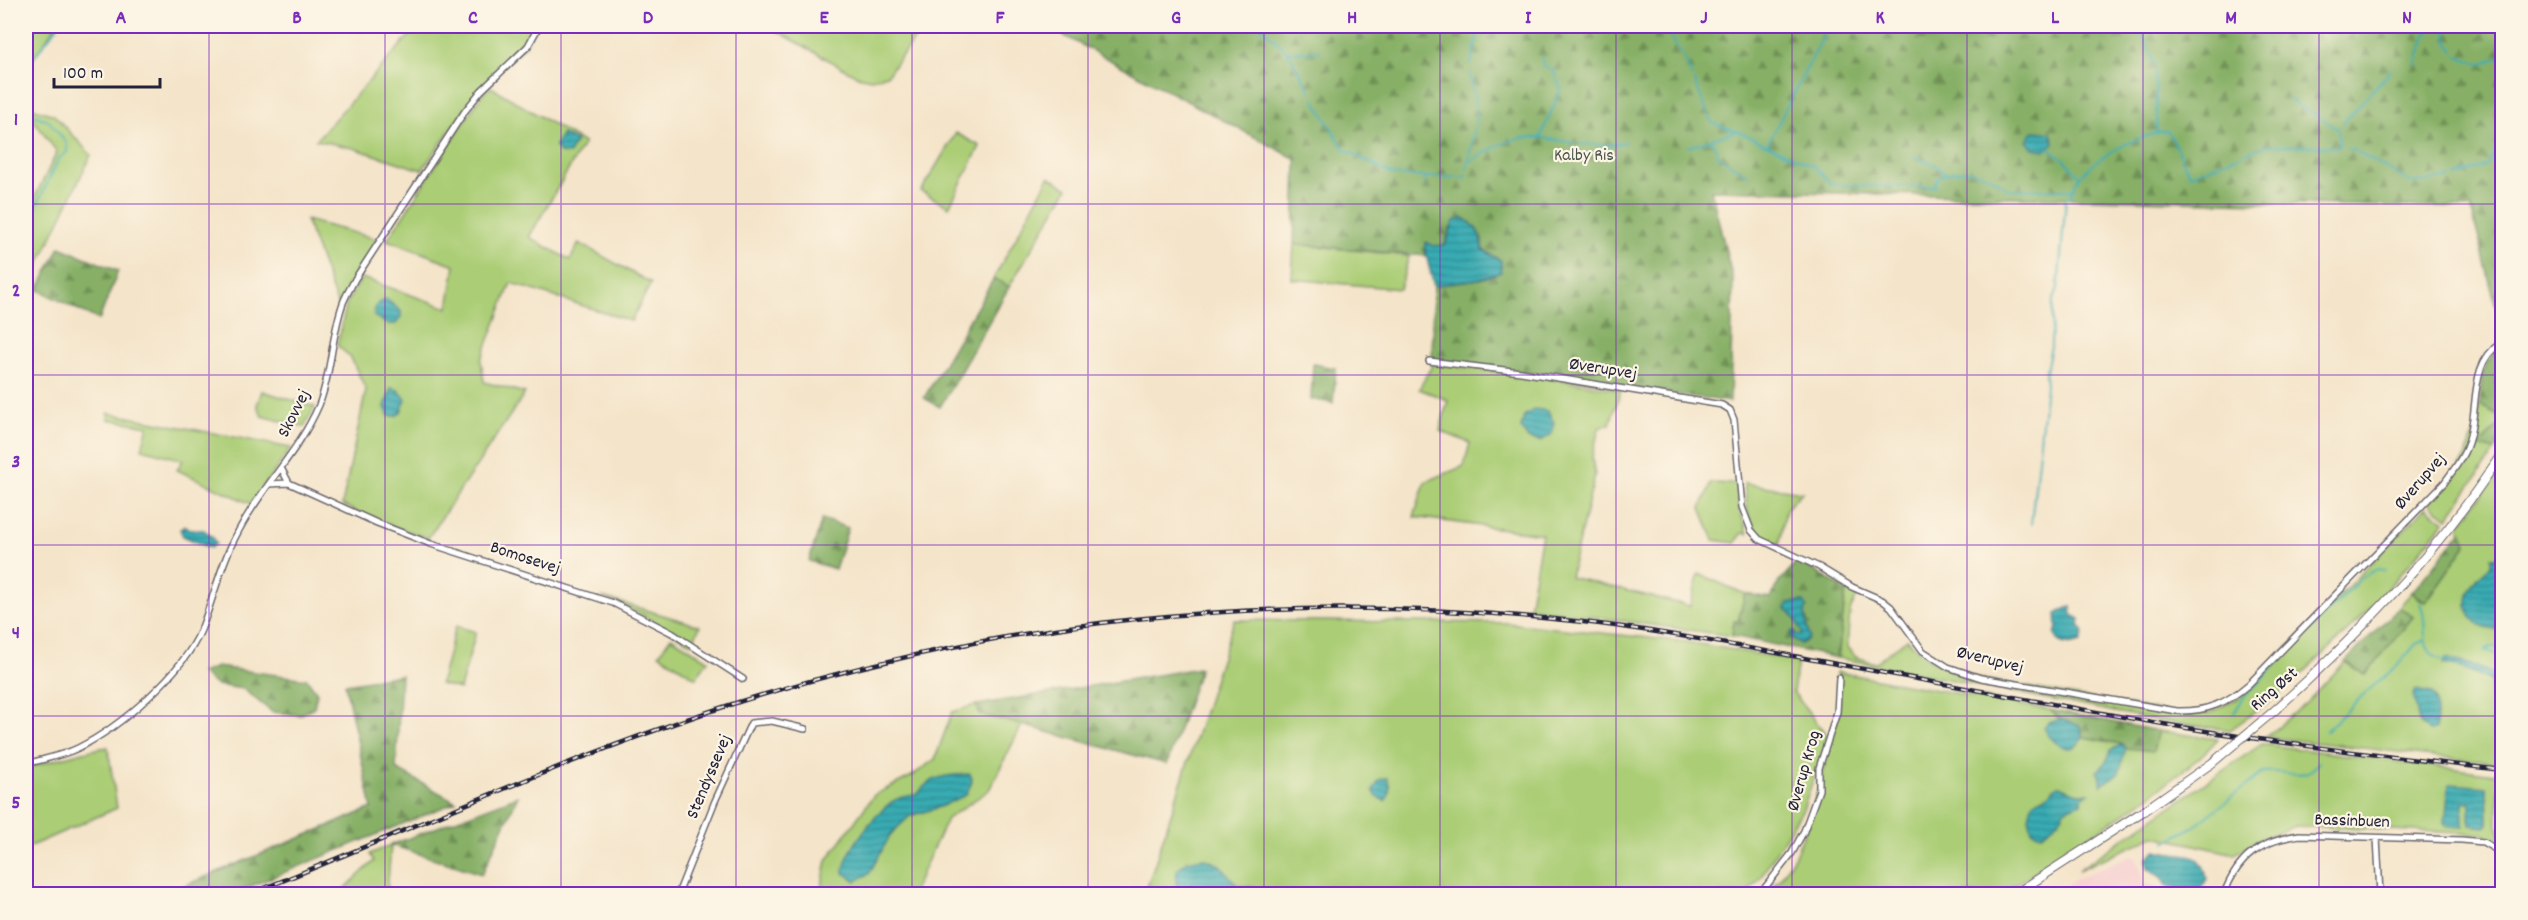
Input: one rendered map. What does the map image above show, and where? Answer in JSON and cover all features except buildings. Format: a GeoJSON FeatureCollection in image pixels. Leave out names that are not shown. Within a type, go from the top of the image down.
{"type":"FeatureCollection","features":[{"type":"Feature","properties":{"kind":"main road","name":"Ring Øst"},"geometry":{"type":"LineString","coordinates":[[2015,894],[2142,812],[2212,763],[2274,711],[2371,620],[2443,536],[2502,453]]}},
{"type":"Feature","properties":{"kind":"street","name":"Skovvej"},"geometry":{"type":"LineString","coordinates":[[26,764],[58,756],[96,739],[114,726],[180,666],[201,630],[230,547],[252,507],[306,431],[319,405],[328,378],[343,302],[355,279],[465,111],[481,91],[528,46],[539,26]]}},
{"type":"Feature","properties":{"kind":"street","name":"Øverupvej"},"geometry":{"type":"LineString","coordinates":[[1429,361],[1521,372],[1722,405],[1730,410],[1734,420],[1742,507],[1751,530],[1759,539],[1882,600],[1891,607],[1923,651],[1934,660],[1960,672],[1981,678],[2192,712],[2220,705],[2249,684],[2444,483],[2459,463],[2468,445],[2473,427],[2476,383],[2480,369],[2486,357],[2502,342]]}},
{"type":"Feature","properties":{"kind":"street"},"geometry":{"type":"LineString","coordinates":[[281,468],[289,483]]}},
{"type":"Feature","properties":{"kind":"street","name":"Bomosevej"},"geometry":{"type":"LineString","coordinates":[[268,484],[289,483],[377,523],[431,544],[613,603],[672,633],[743,679]]}},
{"type":"Feature","properties":{"kind":"street","name":"Øverup Krog"},"geometry":{"type":"LineString","coordinates":[[1760,894],[1792,853],[1819,790],[1819,768],[1837,712],[1839,678]]}},
{"type":"Feature","properties":{"kind":"street","name":"Stendyssevej"},"geometry":{"type":"LineString","coordinates":[[678,894],[715,801],[751,723],[772,721],[805,729]]}},
{"type":"Feature","properties":{"kind":"street","name":"Bassinbuen"},"geometry":{"type":"LineString","coordinates":[[2224,894],[2230,877],[2241,863],[2256,849],[2278,838],[2299,835],[2483,842],[2502,854]]}},
{"type":"Feature","properties":{"kind":"street"},"geometry":{"type":"LineString","coordinates":[[2377,838],[2380,894]]}},
{"type":"Feature","properties":{"kind":"shaded area"},"geometry":{"type":"Polygon","coordinates":[[[2136,856],[2145,883],[2182,894],[2054,894],[2076,879],[2121,859],[2136,856]]]}},
{"type":"Feature","properties":{"kind":"green space"},"geometry":{"type":"Polygon","coordinates":[[[26,26],[56,26],[26,69],[26,26]]]}},
{"type":"Feature","properties":{"kind":"green space"},"geometry":{"type":"Polygon","coordinates":[[[418,26],[534,26],[526,45],[479,89],[422,170],[353,148],[316,140],[418,26]]]}},
{"type":"Feature","properties":{"kind":"green space"},"geometry":{"type":"Polygon","coordinates":[[[768,26],[924,26],[887,75],[871,79],[857,76],[768,26]]]}},
{"type":"Feature","properties":{"kind":"green space","name":"Kalby Ris"},"geometry":{"type":"Polygon","coordinates":[[[1046,26],[2502,26],[2502,330],[2471,208],[1711,190],[1733,280],[1730,402],[1432,359],[1434,286],[1484,278],[1501,261],[1482,249],[1482,238],[1470,222],[1450,228],[1445,245],[1424,249],[1426,256],[1294,244],[1296,159],[1046,26]]]}},
{"type":"Feature","properties":{"kind":"green space"},"geometry":{"type":"Polygon","coordinates":[[[491,87],[584,143],[529,237],[570,260],[579,243],[651,283],[631,321],[511,283],[481,360],[484,382],[525,393],[428,538],[380,522],[342,505],[366,390],[351,358],[337,345],[347,302],[362,278],[448,308],[455,265],[387,240],[483,93],[491,87]]]}},
{"type":"Feature","properties":{"kind":"green space"},"geometry":{"type":"Polygon","coordinates":[[[26,106],[54,115],[91,155],[26,291],[26,215],[57,152],[34,121],[26,119],[26,106]]]}},
{"type":"Feature","properties":{"kind":"green space"},"geometry":{"type":"Polygon","coordinates":[[[956,133],[980,146],[949,207],[921,191],[956,133]]]}},
{"type":"Feature","properties":{"kind":"green space"},"geometry":{"type":"Polygon","coordinates":[[[1049,177],[1068,188],[1009,287],[994,278],[1049,177]]]}},
{"type":"Feature","properties":{"kind":"green space"},"geometry":{"type":"Polygon","coordinates":[[[306,220],[377,239],[338,306],[306,220]]]}},
{"type":"Feature","properties":{"kind":"green space"},"geometry":{"type":"Polygon","coordinates":[[[1294,244],[1409,256],[1400,289],[1292,279],[1294,244]]]}},
{"type":"Feature","properties":{"kind":"green space"},"geometry":{"type":"Polygon","coordinates":[[[60,247],[118,271],[99,320],[38,290],[60,247]]]}},
{"type":"Feature","properties":{"kind":"green space"},"geometry":{"type":"Polygon","coordinates":[[[994,278],[1009,287],[940,407],[924,398],[994,278]]]}},
{"type":"Feature","properties":{"kind":"green space"},"geometry":{"type":"Polygon","coordinates":[[[2502,346],[2502,417],[2480,405],[2486,365],[2495,351],[2502,346]]]}},
{"type":"Feature","properties":{"kind":"green space"},"geometry":{"type":"Polygon","coordinates":[[[1313,364],[1336,368],[1333,403],[1311,399],[1313,364]]]}},
{"type":"Feature","properties":{"kind":"green space"},"geometry":{"type":"Polygon","coordinates":[[[1433,364],[1524,374],[1621,390],[1610,424],[1599,428],[1592,458],[1595,475],[1570,577],[1690,606],[1699,574],[1745,594],[1738,622],[1734,621],[1732,636],[1529,608],[1542,534],[1414,517],[1425,482],[1464,466],[1470,443],[1440,431],[1448,400],[1419,389],[1433,364]]]}},
{"type":"Feature","properties":{"kind":"green space"},"geometry":{"type":"Polygon","coordinates":[[[262,391],[315,407],[304,427],[262,416],[257,405],[262,391]]]}},
{"type":"Feature","properties":{"kind":"green space"},"geometry":{"type":"Polygon","coordinates":[[[2480,405],[2502,417],[2502,423],[2479,446],[2495,451],[2448,518],[2429,503],[2449,481],[2464,459],[2474,435],[2480,405]]]}},
{"type":"Feature","properties":{"kind":"green space"},"geometry":{"type":"Polygon","coordinates":[[[108,413],[291,448],[251,504],[177,470],[183,460],[142,449],[148,426],[108,419],[108,413]]]}},
{"type":"Feature","properties":{"kind":"green space"},"geometry":{"type":"Polygon","coordinates":[[[2502,423],[2502,441],[2495,451],[2478,446],[2502,423]]]}},
{"type":"Feature","properties":{"kind":"green space"},"geometry":{"type":"Polygon","coordinates":[[[2502,467],[2502,764],[2266,737],[2307,702],[2345,662],[2364,675],[2413,617],[2399,607],[2412,592],[2426,602],[2467,543],[2459,526],[2502,467]]]}},
{"type":"Feature","properties":{"kind":"green space"},"geometry":{"type":"Polygon","coordinates":[[[1711,483],[1737,484],[1739,508],[1748,534],[1743,533],[1735,543],[1714,540],[1701,508],[1711,483]]]}},
{"type":"Feature","properties":{"kind":"green space"},"geometry":{"type":"Polygon","coordinates":[[[1744,483],[1802,492],[1786,509],[1779,545],[1754,528],[1748,514],[1744,483]]]}},
{"type":"Feature","properties":{"kind":"green space"},"geometry":{"type":"Polygon","coordinates":[[[2426,507],[2445,521],[2396,579],[2318,659],[2261,708],[2230,730],[2167,722],[1838,658],[1846,590],[1858,594],[1850,611],[1847,647],[1856,657],[1875,663],[1907,639],[1924,656],[1959,675],[2178,714],[2210,713],[2239,698],[2426,507]]]}},
{"type":"Feature","properties":{"kind":"green space"},"geometry":{"type":"Polygon","coordinates":[[[822,519],[848,528],[835,569],[809,561],[822,519]]]}},
{"type":"Feature","properties":{"kind":"green space"},"geometry":{"type":"Polygon","coordinates":[[[2462,531],[2467,543],[2426,602],[2412,592],[2462,531]]]}},
{"type":"Feature","properties":{"kind":"green space"},"geometry":{"type":"Polygon","coordinates":[[[1798,561],[1846,590],[1838,658],[1732,636],[1734,621],[1738,621],[1745,594],[1771,598],[1779,582],[1798,561]]]}},
{"type":"Feature","properties":{"kind":"green space"},"geometry":{"type":"Polygon","coordinates":[[[602,597],[700,626],[692,644],[639,613],[602,597]]]}},
{"type":"Feature","properties":{"kind":"green space"},"geometry":{"type":"Polygon","coordinates":[[[2399,607],[2413,617],[2365,675],[2345,662],[2399,607]]]}},
{"type":"Feature","properties":{"kind":"green space"},"geometry":{"type":"Polygon","coordinates":[[[1234,620],[1507,623],[1687,642],[1798,661],[1793,692],[1828,737],[1803,809],[1759,880],[1745,894],[1145,894],[1234,620]]]}},
{"type":"Feature","properties":{"kind":"green space"},"geometry":{"type":"Polygon","coordinates":[[[456,626],[476,632],[460,689],[440,684],[456,626]]]}},
{"type":"Feature","properties":{"kind":"green space"},"geometry":{"type":"Polygon","coordinates":[[[671,637],[708,660],[696,678],[659,654],[671,637]]]}},
{"type":"Feature","properties":{"kind":"green space"},"geometry":{"type":"Polygon","coordinates":[[[217,667],[307,679],[317,693],[314,707],[300,715],[272,712],[243,689],[216,685],[201,673],[217,667]]]}},
{"type":"Feature","properties":{"kind":"green space"},"geometry":{"type":"Polygon","coordinates":[[[1200,668],[1167,764],[980,714],[976,705],[1200,668]]]}},
{"type":"Feature","properties":{"kind":"green space"},"geometry":{"type":"Polygon","coordinates":[[[1837,672],[2050,710],[2084,737],[2153,750],[2159,731],[2218,739],[2198,759],[2139,804],[2001,894],[1765,894],[1782,876],[1795,855],[1808,825],[1839,711],[1837,672]]]}},
{"type":"Feature","properties":{"kind":"green space"},"geometry":{"type":"Polygon","coordinates":[[[401,675],[396,769],[456,802],[232,894],[164,894],[372,808],[345,684],[401,675]]]}},
{"type":"Feature","properties":{"kind":"green space"},"geometry":{"type":"Polygon","coordinates":[[[2491,682],[2502,686],[2502,712],[2490,697],[2491,682]]]}},
{"type":"Feature","properties":{"kind":"green space"},"geometry":{"type":"Polygon","coordinates":[[[976,705],[980,714],[1022,725],[989,790],[947,819],[912,894],[833,894],[821,890],[827,860],[874,795],[912,776],[935,759],[952,712],[976,705]]]}},
{"type":"Feature","properties":{"kind":"green space"},"geometry":{"type":"Polygon","coordinates":[[[2050,710],[2159,731],[2153,751],[2126,748],[2122,744],[2083,737],[2080,726],[2060,719],[2050,710]]]}},
{"type":"Feature","properties":{"kind":"green space"},"geometry":{"type":"Polygon","coordinates":[[[2262,744],[2502,775],[2502,786],[2498,791],[2498,826],[2502,836],[2502,845],[2484,834],[2295,826],[2262,838],[2235,854],[2154,836],[2078,870],[2262,744]],[[2487,788],[2463,802],[2470,802],[2488,824],[2487,788]]]}},
{"type":"Feature","properties":{"kind":"green space"},"geometry":{"type":"Polygon","coordinates":[[[108,747],[117,808],[26,848],[26,768],[108,747]]]}},
{"type":"Feature","properties":{"kind":"green space"},"geometry":{"type":"Polygon","coordinates":[[[518,796],[482,874],[391,845],[518,796]]]}},
{"type":"Feature","properties":{"kind":"green space"},"geometry":{"type":"Polygon","coordinates":[[[391,845],[387,894],[339,894],[374,861],[370,854],[391,845]]]}},
{"type":"Feature","properties":{"kind":"water"},"geometry":{"type":"Polygon","coordinates":[[[2034,131],[2051,133],[2054,143],[2045,150],[2033,148],[2027,141],[2034,131]]]}},
{"type":"Feature","properties":{"kind":"water"},"geometry":{"type":"Polygon","coordinates":[[[562,134],[576,141],[569,154],[560,153],[555,146],[562,134]]]}},
{"type":"Feature","properties":{"kind":"water"},"geometry":{"type":"Polygon","coordinates":[[[1464,218],[1477,231],[1482,249],[1501,261],[1501,272],[1484,278],[1434,286],[1425,242],[1434,246],[1445,245],[1454,221],[1464,218]]]}},
{"type":"Feature","properties":{"kind":"water"},"geometry":{"type":"Polygon","coordinates":[[[386,299],[401,311],[401,317],[396,324],[387,324],[374,316],[377,305],[386,299]]]}},
{"type":"Feature","properties":{"kind":"water"},"geometry":{"type":"Polygon","coordinates":[[[391,388],[398,390],[406,399],[401,412],[396,416],[389,416],[385,407],[391,388]]]}},
{"type":"Feature","properties":{"kind":"water"},"geometry":{"type":"Polygon","coordinates":[[[1535,409],[1547,411],[1554,422],[1552,434],[1541,441],[1528,439],[1521,428],[1524,416],[1535,409]]]}},
{"type":"Feature","properties":{"kind":"water"},"geometry":{"type":"Polygon","coordinates":[[[186,526],[192,530],[204,530],[216,544],[210,548],[183,536],[180,529],[186,526]]]}},
{"type":"Feature","properties":{"kind":"water"},"geometry":{"type":"Polygon","coordinates":[[[2502,557],[2502,630],[2486,627],[2476,622],[2469,614],[2467,605],[2473,584],[2491,566],[2491,558],[2502,557]]]}},
{"type":"Feature","properties":{"kind":"water"},"geometry":{"type":"Polygon","coordinates":[[[1804,602],[1807,607],[1805,613],[1809,637],[1801,644],[1791,637],[1792,631],[1795,631],[1794,635],[1801,636],[1802,632],[1792,614],[1785,608],[1788,603],[1804,602]]]}},
{"type":"Feature","properties":{"kind":"water"},"geometry":{"type":"Polygon","coordinates":[[[2071,606],[2072,615],[2080,619],[2079,625],[2084,632],[2081,642],[2066,644],[2057,639],[2055,635],[2056,614],[2071,606]]]}},
{"type":"Feature","properties":{"kind":"water"},"geometry":{"type":"Polygon","coordinates":[[[2446,658],[2475,666],[2502,678],[2502,686],[2465,669],[2443,664],[2446,658]]]}},
{"type":"Feature","properties":{"kind":"water"},"geometry":{"type":"Polygon","coordinates":[[[2416,690],[2432,693],[2434,697],[2437,711],[2435,729],[2430,731],[2419,721],[2413,697],[2416,690]]]}},
{"type":"Feature","properties":{"kind":"water"},"geometry":{"type":"Polygon","coordinates":[[[2060,719],[2080,726],[2083,737],[2079,744],[2068,748],[2057,743],[2047,734],[2044,728],[2048,723],[2060,719]]]}},
{"type":"Feature","properties":{"kind":"water"},"geometry":{"type":"Polygon","coordinates":[[[2122,744],[2126,748],[2119,773],[2101,785],[2098,771],[2107,760],[2111,750],[2122,744]]]}},
{"type":"Feature","properties":{"kind":"water"},"geometry":{"type":"Polygon","coordinates":[[[970,774],[972,782],[966,795],[940,807],[910,816],[891,834],[869,874],[856,881],[844,873],[849,855],[862,833],[888,805],[897,799],[918,794],[928,783],[941,777],[970,774]]]}},
{"type":"Feature","properties":{"kind":"water"},"geometry":{"type":"Polygon","coordinates":[[[1387,778],[1389,789],[1385,801],[1377,797],[1373,790],[1379,780],[1387,778]]]}},
{"type":"Feature","properties":{"kind":"water"},"geometry":{"type":"Polygon","coordinates":[[[2449,784],[2487,787],[2488,824],[2485,827],[2470,825],[2470,802],[2463,802],[2463,827],[2449,826],[2445,823],[2449,784]]]}},
{"type":"Feature","properties":{"kind":"water"},"geometry":{"type":"Polygon","coordinates":[[[2060,786],[2080,794],[2089,793],[2082,798],[2081,803],[2065,810],[2059,820],[2045,832],[2041,834],[2032,831],[2029,818],[2032,803],[2060,786]]]}},
{"type":"Feature","properties":{"kind":"water"},"geometry":{"type":"Polygon","coordinates":[[[2156,850],[2189,855],[2200,861],[2207,879],[2198,893],[2167,886],[2162,877],[2148,868],[2147,858],[2156,850]]]}},
{"type":"Feature","properties":{"kind":"water"},"geometry":{"type":"Polygon","coordinates":[[[1204,858],[1220,865],[1238,886],[1263,889],[1266,894],[1183,894],[1176,884],[1177,870],[1187,861],[1204,858]]]}},
{"type":"Feature","properties":{"kind":"waterway"},"geometry":{"type":"LineString","coordinates":[[26,68],[58,26]]}},
{"type":"Feature","properties":{"kind":"waterway"},"geometry":{"type":"LineString","coordinates":[[1260,26],[1288,52],[1311,92]]}},
{"type":"Feature","properties":{"kind":"waterway"},"geometry":{"type":"LineString","coordinates":[[1471,64],[1478,34],[1485,26]]}},
{"type":"Feature","properties":{"kind":"waterway"},"geometry":{"type":"LineString","coordinates":[[1663,26],[1682,54],[1692,76]]}},
{"type":"Feature","properties":{"kind":"waterway"},"geometry":{"type":"LineString","coordinates":[[1767,145],[1829,26]]}},
{"type":"Feature","properties":{"kind":"waterway"},"geometry":{"type":"LineString","coordinates":[[2139,26],[2155,65]]}},
{"type":"Feature","properties":{"kind":"waterway"},"geometry":{"type":"LineString","coordinates":[[2416,65],[2425,35],[2435,26]]}},
{"type":"Feature","properties":{"kind":"waterway"},"geometry":{"type":"LineString","coordinates":[[2445,26],[2449,44],[2454,52]]}},
{"type":"Feature","properties":{"kind":"waterway"},"geometry":{"type":"LineString","coordinates":[[1288,52],[1320,51]]}},
{"type":"Feature","properties":{"kind":"waterway"},"geometry":{"type":"LineString","coordinates":[[1541,136],[1561,89],[1553,70],[1543,66],[1542,56]]}},
{"type":"Feature","properties":{"kind":"waterway"},"geometry":{"type":"LineString","coordinates":[[2457,56],[2480,64],[2502,56]]}},
{"type":"Feature","properties":{"kind":"waterway"},"geometry":{"type":"LineString","coordinates":[[2343,123],[2391,70]]}},
{"type":"Feature","properties":{"kind":"waterway"},"geometry":{"type":"LineString","coordinates":[[1467,169],[1477,116],[1470,73]]}},
{"type":"Feature","properties":{"kind":"waterway"},"geometry":{"type":"LineString","coordinates":[[2155,73],[2157,132]]}},
{"type":"Feature","properties":{"kind":"waterway"},"geometry":{"type":"LineString","coordinates":[[1694,81],[1712,123],[1737,131],[1814,166],[1832,185],[1930,187],[1935,186],[1937,179],[1946,174],[1965,171],[1983,174],[2007,189],[2072,190]]}},
{"type":"Feature","properties":{"kind":"waterway"},"geometry":{"type":"LineString","coordinates":[[1314,99],[1344,149],[1393,175],[1425,177]]}},
{"type":"Feature","properties":{"kind":"waterway"},"geometry":{"type":"LineString","coordinates":[[2245,153],[2267,145],[2340,147],[2338,129],[2289,99]]}},
{"type":"Feature","properties":{"kind":"waterway"},"geometry":{"type":"LineString","coordinates":[[26,112],[49,121],[67,144],[67,152],[59,158],[26,228]]}},
{"type":"Feature","properties":{"kind":"waterway"},"geometry":{"type":"LineString","coordinates":[[1688,147],[1737,131]]}},
{"type":"Feature","properties":{"kind":"waterway"},"geometry":{"type":"LineString","coordinates":[[2031,524],[2046,386],[2045,375],[2051,346],[2053,302],[2058,288],[2066,199],[2071,196],[2084,172],[2096,162],[2126,144],[2155,133],[2168,131],[2190,175],[2241,155]]}},
{"type":"Feature","properties":{"kind":"waterway"},"geometry":{"type":"LineString","coordinates":[[1469,162],[1508,141],[1530,137],[1574,143]]}},
{"type":"Feature","properties":{"kind":"waterway"},"geometry":{"type":"LineString","coordinates":[[2456,177],[2487,165],[2502,139]]}},
{"type":"Feature","properties":{"kind":"waterway"},"geometry":{"type":"LineString","coordinates":[[1712,140],[1719,157],[1748,175]]}},
{"type":"Feature","properties":{"kind":"waterway"},"geometry":{"type":"LineString","coordinates":[[1580,144],[1611,145],[1625,142]]}},
{"type":"Feature","properties":{"kind":"waterway"},"geometry":{"type":"LineString","coordinates":[[2047,147],[2080,176]]}},
{"type":"Feature","properties":{"kind":"waterway"},"geometry":{"type":"LineString","coordinates":[[2348,149],[2354,150],[2412,183],[2450,178]]}},
{"type":"Feature","properties":{"kind":"waterway"},"geometry":{"type":"LineString","coordinates":[[1913,156],[1935,165],[1945,173]]}},
{"type":"Feature","properties":{"kind":"waterway"},"geometry":{"type":"LineString","coordinates":[[1424,185],[1425,177],[1465,177],[1466,174]]}},
{"type":"Feature","properties":{"kind":"waterway"},"geometry":{"type":"LineString","coordinates":[[2234,713],[2244,697],[2361,578],[2377,569],[2385,570]]}},
{"type":"Feature","properties":{"kind":"waterway"},"geometry":{"type":"LineString","coordinates":[[2420,603],[2423,611],[2426,644],[2435,656],[2444,661]]}},
{"type":"Feature","properties":{"kind":"waterway"},"geometry":{"type":"LineString","coordinates":[[2326,731],[2398,665],[2416,644],[2425,640]]}},
{"type":"Feature","properties":{"kind":"waterway"},"geometry":{"type":"LineString","coordinates":[[2502,647],[2491,647],[2484,650],[2502,656]]}},
{"type":"Feature","properties":{"kind":"waterway"},"geometry":{"type":"LineString","coordinates":[[2166,842],[2195,826],[2264,772],[2301,774],[2308,772],[2319,762]]}},
{"type":"Feature","properties":{"kind":"railway"},"geometry":{"type":"LineString","coordinates":[[250,894],[597,752],[655,730],[778,690],[875,664],[973,643],[1047,630],[1197,614],[1273,610],[1424,610],[1574,621],[1732,645],[2190,729],[2502,770]]}}]}
